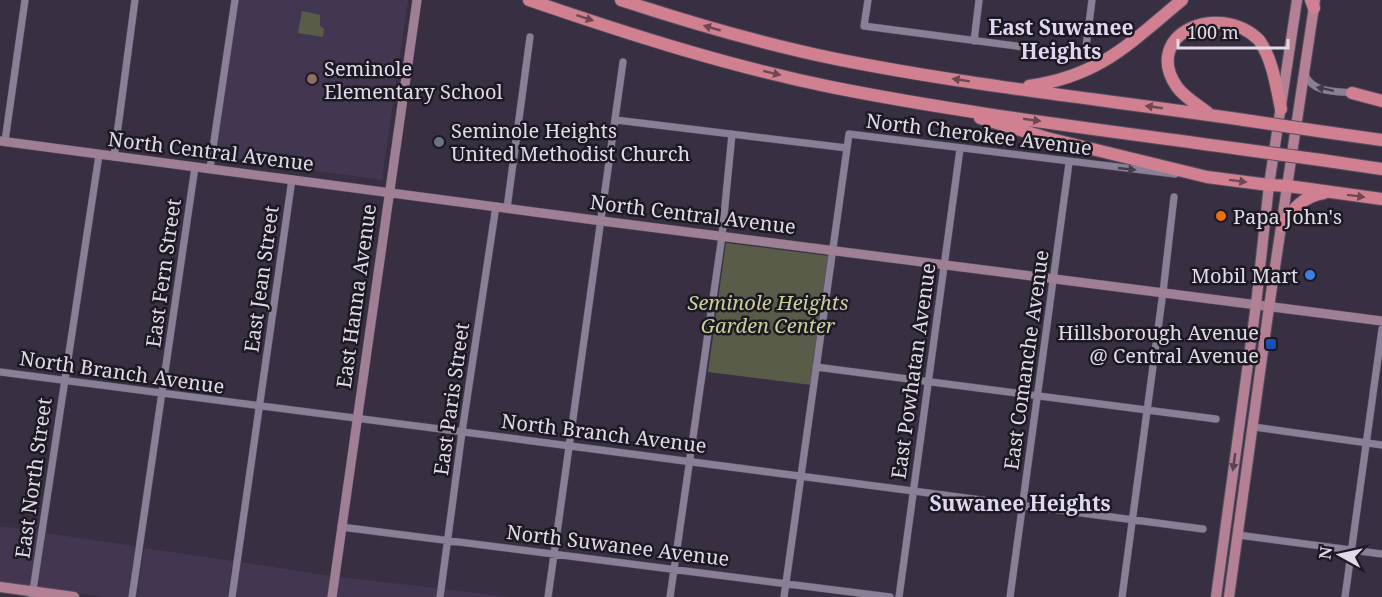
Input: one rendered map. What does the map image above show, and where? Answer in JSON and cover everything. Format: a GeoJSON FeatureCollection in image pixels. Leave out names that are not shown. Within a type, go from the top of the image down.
{"type":"FeatureCollection","features":[{"type":"Feature","properties":{"kind":"highway"},"geometry":{"type":"LineString","coordinates":[[529,0],[670,45],[829,87],[953,109],[1382,169]]}},
{"type":"Feature","properties":{"kind":"highway"},"geometry":{"type":"LineString","coordinates":[[621,0],[718,30],[873,66],[1382,140]]}},
{"type":"Feature","properties":{"kind":"highway"},"geometry":{"type":"LineString","coordinates":[[1014,88],[1051,82],[1095,67],[1128,45],[1182,0]]}},
{"type":"Feature","properties":{"kind":"highway"},"geometry":{"type":"LineString","coordinates":[[1212,116],[1179,90],[1171,76],[1168,60],[1171,45],[1178,30],[1193,18],[1212,13],[1236,18],[1256,35],[1269,59],[1281,109]]}},
{"type":"Feature","properties":{"kind":"highway"},"geometry":{"type":"LineString","coordinates":[[1352,93],[1382,101]]}},
{"type":"Feature","properties":{"kind":"highway"},"geometry":{"type":"LineString","coordinates":[[953,109],[1047,138],[1207,177],[1382,199]]}},
{"type":"Feature","properties":{"kind":"highway"},"geometry":{"type":"LineString","coordinates":[[1282,226],[1302,201],[1328,192]]}},
{"type":"Feature","properties":{"kind":"main road"},"geometry":{"type":"LineString","coordinates":[[1216,597],[1256,305],[1269,185],[1297,0]]}},
{"type":"Feature","properties":{"kind":"main road"},"geometry":{"type":"LineString","coordinates":[[1229,597],[1269,307],[1305,75],[1313,3]]}},
{"type":"Feature","properties":{"kind":"main road"},"geometry":{"type":"LineString","coordinates":[[0,587],[33,594],[74,597]]}},
{"type":"Feature","properties":{"kind":"street"},"geometry":{"type":"LineString","coordinates":[[3,141],[25,0]]}},
{"type":"Feature","properties":{"kind":"street"},"geometry":{"type":"LineString","coordinates":[[114,157],[135,0]]}},
{"type":"Feature","properties":{"kind":"street"},"geometry":{"type":"LineString","coordinates":[[210,168],[235,0]]}},
{"type":"Feature","properties":{"kind":"street","name":"East Hanna Avenue"},"geometry":{"type":"LineString","coordinates":[[332,597],[417,0]]}},
{"type":"Feature","properties":{"kind":"street"},"geometry":{"type":"LineString","coordinates":[[868,0],[864,26],[1085,55],[1092,0]]}},
{"type":"Feature","properties":{"kind":"street"},"geometry":{"type":"LineString","coordinates":[[974,41],[979,0]]}},
{"type":"Feature","properties":{"kind":"street"},"geometry":{"type":"LineString","coordinates":[[507,208],[530,38]]}},
{"type":"Feature","properties":{"kind":"street"},"geometry":{"type":"LineString","coordinates":[[548,597],[623,62]]}},
{"type":"Feature","properties":{"kind":"street"},"geometry":{"type":"LineString","coordinates":[[1305,75],[1316,87],[1382,97]]}},
{"type":"Feature","properties":{"kind":"street","name":"North Cherokee Avenue"},"geometry":{"type":"LineString","coordinates":[[616,120],[847,148],[849,134],[1069,163],[1207,177]]}},
{"type":"Feature","properties":{"kind":"street"},"geometry":{"type":"LineString","coordinates":[[670,597],[722,236],[732,134]]}},
{"type":"Feature","properties":{"kind":"street","name":"North Central Avenue"},"geometry":{"type":"LineString","coordinates":[[3,141],[1382,321]]}},
{"type":"Feature","properties":{"kind":"street"},"geometry":{"type":"LineString","coordinates":[[784,597],[847,148]]}},
{"type":"Feature","properties":{"kind":"street","name":"East Powhatan Avenue"},"geometry":{"type":"LineString","coordinates":[[898,597],[960,149]]}},
{"type":"Feature","properties":{"kind":"street","name":"East North Street"},"geometry":{"type":"LineString","coordinates":[[33,594],[99,155]]}},
{"type":"Feature","properties":{"kind":"street","name":"East Comanche Avenue"},"geometry":{"type":"LineString","coordinates":[[1010,597],[1069,163]]}},
{"type":"Feature","properties":{"kind":"street","name":"East Fern Street"},"geometry":{"type":"LineString","coordinates":[[132,597],[195,167]]}},
{"type":"Feature","properties":{"kind":"street","name":"East Jean Street"},"geometry":{"type":"LineString","coordinates":[[232,597],[292,179]]}},
{"type":"Feature","properties":{"kind":"street"},"geometry":{"type":"LineString","coordinates":[[1122,597],[1174,197]]}},
{"type":"Feature","properties":{"kind":"street","name":"East Paris Street"},"geometry":{"type":"LineString","coordinates":[[440,597],[496,206]]}},
{"type":"Feature","properties":{"kind":"street"},"geometry":{"type":"LineString","coordinates":[[1345,597],[1382,329]]}},
{"type":"Feature","properties":{"kind":"street"},"geometry":{"type":"LineString","coordinates":[[816,367],[1216,419]]}},
{"type":"Feature","properties":{"kind":"street","name":"North Branch Avenue"},"geometry":{"type":"LineString","coordinates":[[0,372],[259,408],[690,460],[1203,529]]}},
{"type":"Feature","properties":{"kind":"street"},"geometry":{"type":"LineString","coordinates":[[1254,427],[1382,445]]}},
{"type":"Feature","properties":{"kind":"street","name":"North Suwanee Avenue"},"geometry":{"type":"LineString","coordinates":[[341,527],[890,597]]}},
{"type":"Feature","properties":{"kind":"street"},"geometry":{"type":"LineString","coordinates":[[1238,535],[1382,554]]}},
{"type":"Feature","properties":{"kind":"shaded area","name":"Seminole Elementary School"},"geometry":{"type":"Polygon","coordinates":[[[238,0],[408,0],[382,180],[215,157],[238,0]]]}},
{"type":"Feature","properties":{"kind":"shaded area"},"geometry":{"type":"Polygon","coordinates":[[[0,526],[38,531],[30,587],[0,583],[0,526]]]}},
{"type":"Feature","properties":{"kind":"shaded area"},"geometry":{"type":"Polygon","coordinates":[[[46,533],[135,546],[128,597],[103,597],[38,588],[46,533]]]}},
{"type":"Feature","properties":{"kind":"shaded area"},"geometry":{"type":"Polygon","coordinates":[[[144,548],[233,561],[227,597],[137,597],[144,548]]]}},
{"type":"Feature","properties":{"kind":"shaded area"},"geometry":{"type":"Polygon","coordinates":[[[241,562],[331,576],[328,597],[236,597],[241,562]]]}},
{"type":"Feature","properties":{"kind":"shaded area"},"geometry":{"type":"Polygon","coordinates":[[[339,577],[437,588],[436,597],[336,597],[339,577]]]}},
{"type":"Feature","properties":{"kind":"shaded area"},"geometry":{"type":"Polygon","coordinates":[[[446,589],[511,597],[444,597],[446,589]]]}},
{"type":"Feature","properties":{"kind":"green space"},"geometry":{"type":"Polygon","coordinates":[[[302,11],[320,15],[320,26],[324,29],[323,37],[298,33],[302,11]]]}},
{"type":"Feature","properties":{"kind":"green space","name":"Seminole Heights Garden Center"},"geometry":{"type":"Polygon","coordinates":[[[726,243],[829,256],[811,385],[708,372],[726,243]]]}},
{"type":"Feature","properties":{"kind":"place","name":"Seminole Elementary School"},"geometry":{"type":"Point","coordinates":[312,79]}},
{"type":"Feature","properties":{"kind":"place","name":"Seminole Heights United Methodist Church"},"geometry":{"type":"Point","coordinates":[439,142]}},
{"type":"Feature","properties":{"kind":"place","name":"Papa John's"},"geometry":{"type":"Point","coordinates":[1221,216]}},
{"type":"Feature","properties":{"kind":"place","name":"Mobil Mart"},"geometry":{"type":"Point","coordinates":[1310,275]}},
{"type":"Feature","properties":{"kind":"place","name":"Hillsborough Avenue @ Central Avenue"},"geometry":{"type":"Point","coordinates":[1271,344]}},
{"type":"Feature","properties":{"kind":"district","name":"East Suwanee Heights"},"geometry":{"type":"Point","coordinates":[1061,39]}},
{"type":"Feature","properties":{"kind":"district","name":"Suwanee Heights"},"geometry":{"type":"Point","coordinates":[1020,503]}}]}
